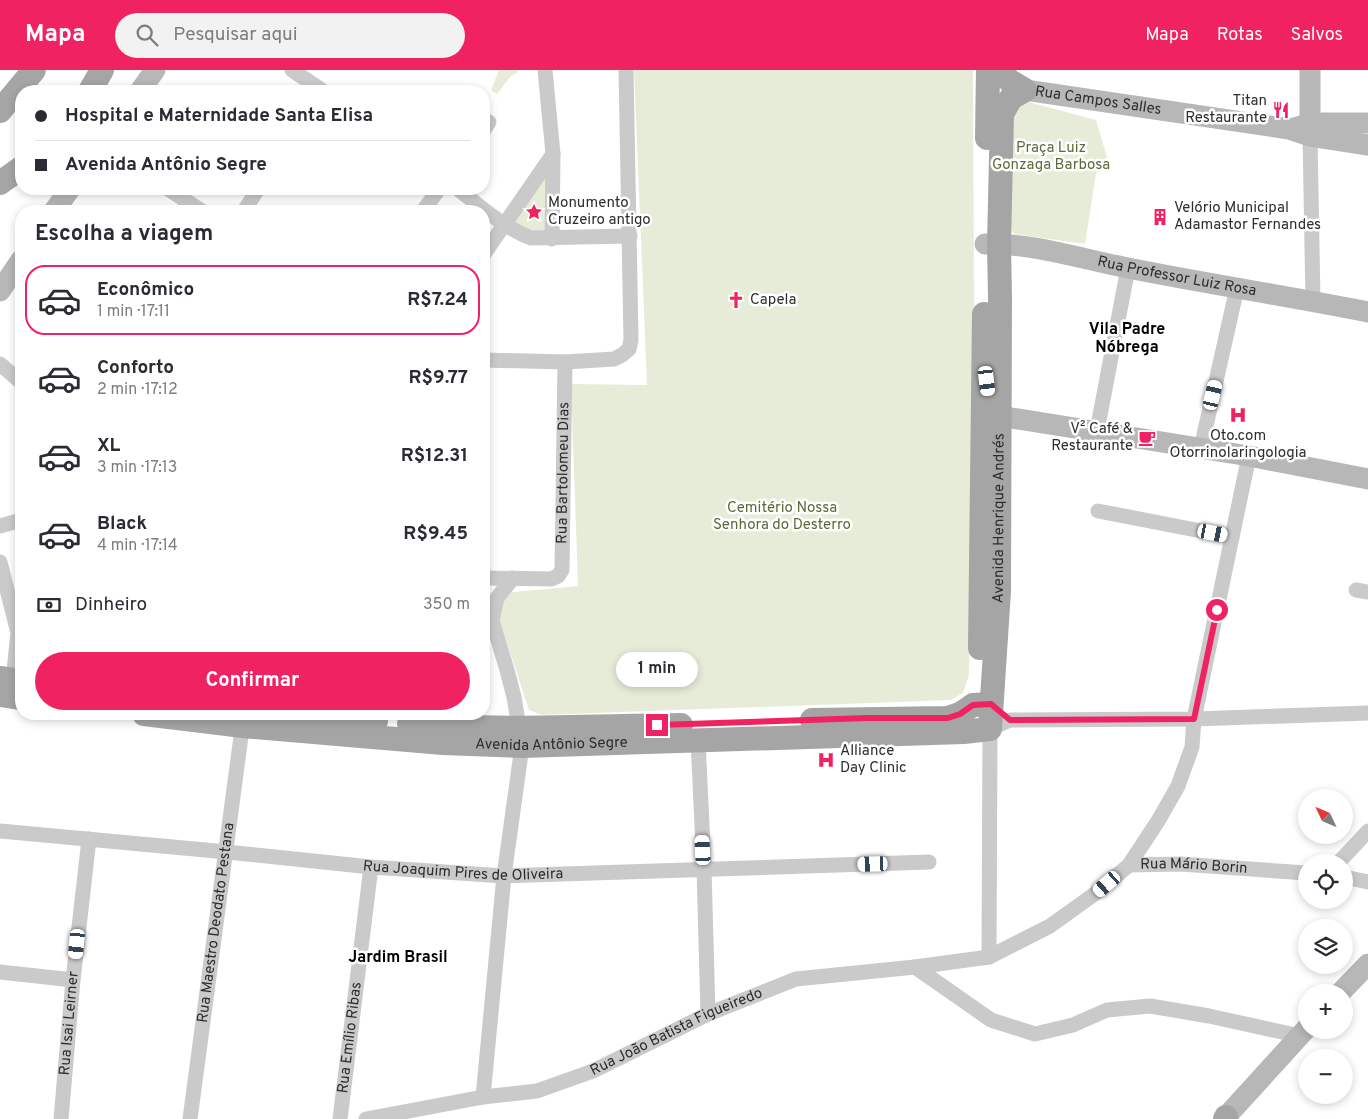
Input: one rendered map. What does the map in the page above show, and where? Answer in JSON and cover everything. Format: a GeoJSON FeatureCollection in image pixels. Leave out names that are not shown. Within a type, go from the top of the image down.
{"type":"FeatureCollection","features":[{"type":"Feature","properties":{"kind":"main road"},"geometry":{"type":"LineString","coordinates":[[22,85],[34,70]]}},
{"type":"Feature","properties":{"kind":"main road"},"geometry":{"type":"LineString","coordinates":[[93,85],[102,70]]}},
{"type":"Feature","properties":{"kind":"main road"},"geometry":{"type":"LineString","coordinates":[[144,85],[155,70]]}},
{"type":"Feature","properties":{"kind":"main road","name":"Avenida Henrique Andrés"},"geometry":{"type":"LineString","coordinates":[[988,70],[992,244],[1000,297],[999,416],[989,594],[980,673],[982,705],[1000,725]]}},
{"type":"Feature","properties":{"kind":"main road"},"geometry":{"type":"LineString","coordinates":[[998,70],[1010,81],[1025,90]]}},
{"type":"Feature","properties":{"kind":"main road"},"geometry":{"type":"LineString","coordinates":[[1310,70],[1310,129],[1368,123]]}},
{"type":"Feature","properties":{"kind":"main road","name":"Avenida Henrique Andrés"},"geometry":{"type":"LineString","coordinates":[[989,594],[982,367],[1002,114],[1011,98],[1025,90]]}},
{"type":"Feature","properties":{"kind":"main road","name":"Rua Campos Salles"},"geometry":{"type":"LineString","coordinates":[[1025,90],[1289,129],[1310,129],[1368,145]]}},
{"type":"Feature","properties":{"kind":"main road"},"geometry":{"type":"LineString","coordinates":[[0,111],[15,93]]}},
{"type":"Feature","properties":{"kind":"main road","name":"Rua Professor Luiz Rosa"},"geometry":{"type":"LineString","coordinates":[[992,244],[1046,250],[1128,268],[1368,312]]}},
{"type":"Feature","properties":{"kind":"main road"},"geometry":{"type":"LineString","coordinates":[[0,291],[15,269]]}},
{"type":"Feature","properties":{"kind":"main road"},"geometry":{"type":"LineString","coordinates":[[982,367],[987,381],[990,409],[999,416],[1249,456],[1368,479]]}},
{"type":"Feature","properties":{"kind":"main road","name":"Avenida Antônio Segre"},"geometry":{"type":"LineString","coordinates":[[243,720],[443,743],[696,724],[868,718],[948,718],[982,705]]}},
{"type":"Feature","properties":{"kind":"main road","name":"Avenida Antônio Segre"},"geometry":{"type":"LineString","coordinates":[[410,720],[521,736],[698,740],[964,732],[1000,725]]}},
{"type":"Feature","properties":{"kind":"main road"},"geometry":{"type":"LineString","coordinates":[[1349,984],[1368,964]]}},
{"type":"Feature","properties":{"kind":"main road"},"geometry":{"type":"LineString","coordinates":[[1225,1118],[1298,1038]]}},
{"type":"Feature","properties":{"kind":"street"},"geometry":{"type":"LineString","coordinates":[[292,70],[313,85]]}},
{"type":"Feature","properties":{"kind":"street"},"geometry":{"type":"LineString","coordinates":[[545,70],[553,154],[552,239]]}},
{"type":"Feature","properties":{"kind":"street"},"geometry":{"type":"LineString","coordinates":[[490,360],[565,362],[614,358],[622,355],[629,349],[631,340],[630,236],[626,70]]}},
{"type":"Feature","properties":{"kind":"street"},"geometry":{"type":"LineString","coordinates":[[1310,129],[1313,301]]}},
{"type":"Feature","properties":{"kind":"street"},"geometry":{"type":"LineString","coordinates":[[490,246],[553,154]]}},
{"type":"Feature","properties":{"kind":"street"},"geometry":{"type":"LineString","coordinates":[[177,195],[193,205]]}},
{"type":"Feature","properties":{"kind":"street"},"geometry":{"type":"LineString","coordinates":[[466,195],[479,205]]}},
{"type":"Feature","properties":{"kind":"street"},"geometry":{"type":"LineString","coordinates":[[490,214],[505,225],[531,238],[630,236]]}},
{"type":"Feature","properties":{"kind":"street"},"geometry":{"type":"LineString","coordinates":[[1097,431],[1128,268]]}},
{"type":"Feature","properties":{"kind":"street"},"geometry":{"type":"LineString","coordinates":[[1201,448],[1237,288]]}},
{"type":"Feature","properties":{"kind":"street","name":"Rua Bartolomeu Dias"},"geometry":{"type":"LineString","coordinates":[[513,578],[551,580],[558,576],[562,570],[565,362]]}},
{"type":"Feature","properties":{"kind":"street"},"geometry":{"type":"LineString","coordinates":[[0,364],[15,377]]}},
{"type":"Feature","properties":{"kind":"street"},"geometry":{"type":"LineString","coordinates":[[1129,865],[1178,786],[1192,747],[1194,719],[1249,456]]}},
{"type":"Feature","properties":{"kind":"street"},"geometry":{"type":"LineString","coordinates":[[1098,511],[1232,537]]}},
{"type":"Feature","properties":{"kind":"street"},"geometry":{"type":"LineString","coordinates":[[0,526],[15,522]]}},
{"type":"Feature","properties":{"kind":"street"},"geometry":{"type":"LineString","coordinates":[[0,562],[15,618]]}},
{"type":"Feature","properties":{"kind":"street"},"geometry":{"type":"LineString","coordinates":[[490,578],[513,578]]}},
{"type":"Feature","properties":{"kind":"street"},"geometry":{"type":"LineString","coordinates":[[492,620],[498,598],[513,578]]}},
{"type":"Feature","properties":{"kind":"street"},"geometry":{"type":"LineString","coordinates":[[483,1097],[504,876],[521,736],[509,676],[490,615]]}},
{"type":"Feature","properties":{"kind":"street"},"geometry":{"type":"LineString","coordinates":[[11,686],[15,660]]}},
{"type":"Feature","properties":{"kind":"street"},"geometry":{"type":"LineString","coordinates":[[1000,725],[1368,713]]}},
{"type":"Feature","properties":{"kind":"street","name":"Rua Maestro Deodato Pestana"},"geometry":{"type":"LineString","coordinates":[[190,1119],[227,852],[243,720]]}},
{"type":"Feature","properties":{"kind":"street","name":"Avenida Henrique Andrés"},"geometry":{"type":"LineString","coordinates":[[989,957],[1000,725]]}},
{"type":"Feature","properties":{"kind":"street"},"geometry":{"type":"LineString","coordinates":[[698,740],[708,1014]]}},
{"type":"Feature","properties":{"kind":"street","name":"Rua Joaquim Pires de Oliveira"},"geometry":{"type":"LineString","coordinates":[[0,831],[371,867],[504,876],[929,862]]}},
{"type":"Feature","properties":{"kind":"street"},"geometry":{"type":"LineString","coordinates":[[1346,854],[1368,831]]}},
{"type":"Feature","properties":{"kind":"street","name":"Rua Isai Leirner"},"geometry":{"type":"LineString","coordinates":[[61,1119],[72,980],[89,839]]}},
{"type":"Feature","properties":{"kind":"street","name":"Rua Mário Borin"},"geometry":{"type":"LineString","coordinates":[[989,957],[1050,926],[1096,893],[1129,865],[1181,864],[1298,872]]}},
{"type":"Feature","properties":{"kind":"street","name":"Rua Emílio Ribas"},"geometry":{"type":"LineString","coordinates":[[340,1119],[371,867]]}},
{"type":"Feature","properties":{"kind":"street"},"geometry":{"type":"LineString","coordinates":[[1353,879],[1368,882]]}},
{"type":"Feature","properties":{"kind":"street","name":"Rua João Batista Figueiredo"},"geometry":{"type":"LineString","coordinates":[[366,1119],[483,1097],[537,1091],[593,1071],[708,1014],[796,980],[989,957]]}},
{"type":"Feature","properties":{"kind":"street"},"geometry":{"type":"LineString","coordinates":[[915,967],[991,1020],[1035,1034],[1073,1025],[1107,1010],[1150,1006],[1298,1032]]}},
{"type":"Feature","properties":{"kind":"street"},"geometry":{"type":"LineString","coordinates":[[0,972],[72,980]]}},
{"type":"Feature","properties":{"kind":"green space"},"geometry":{"type":"Polygon","coordinates":[[[499,70],[517,70],[518,72],[511,76],[497,94],[491,90],[499,70]]]}},
{"type":"Feature","properties":{"kind":"green space","name":"Cemitério Nossa Senhora do Desterro"},"geometry":{"type":"Polygon","coordinates":[[[634,70],[973,70],[974,297],[969,675],[963,693],[951,700],[542,715],[529,710],[491,594],[578,586],[571,384],[647,385],[634,70]]]}},
{"type":"Feature","properties":{"kind":"green space","name":"Praça Luiz Gonzaga Barbosa"},"geometry":{"type":"Polygon","coordinates":[[[1013,98],[1096,120],[1107,157],[1096,174],[1085,244],[1015,234],[1008,228],[1013,98]]]}},
{"type":"Feature","properties":{"kind":"green space"},"geometry":{"type":"Polygon","coordinates":[[[546,172],[547,233],[530,231],[512,223],[546,172]]]}},
{"type":"Feature","properties":{"kind":"place","name":"Titan Restaurante"},"geometry":{"type":"Point","coordinates":[1281,110]}},
{"type":"Feature","properties":{"kind":"place","name":"Monumento Cruzeiro antigo"},"geometry":{"type":"Point","coordinates":[534,212]}},
{"type":"Feature","properties":{"kind":"place","name":"Velório Municipal Adamastor Fernandes"},"geometry":{"type":"Point","coordinates":[1160,217]}},
{"type":"Feature","properties":{"kind":"place","name":"Capela"},"geometry":{"type":"Point","coordinates":[736,300]}},
{"type":"Feature","properties":{"kind":"place","name":"Oto.com Otorrinolaringologia"},"geometry":{"type":"Point","coordinates":[1238,415]}},
{"type":"Feature","properties":{"kind":"place","name":"V² Café & Restaurante"},"geometry":{"type":"Point","coordinates":[1147,438]}},
{"type":"Feature","properties":{"kind":"place","name":"Alliance Day Clinic"},"geometry":{"type":"Point","coordinates":[826,760]}},
{"type":"Feature","properties":{"kind":"district","name":"Vila Padre Nóbrega"},"geometry":{"type":"Point","coordinates":[1127,339]}},
{"type":"Feature","properties":{"kind":"district","name":"Jardim Brasil"},"geometry":{"type":"Point","coordinates":[398,958]}},
{"type":"Feature","properties":{"kind":"route"},"geometry":{"type":"LineString","coordinates":[[657,725],[868,718],[948,718],[960,714],[973,705],[991,704],[1010,720],[1194,719],[1217,610]]}}]}
